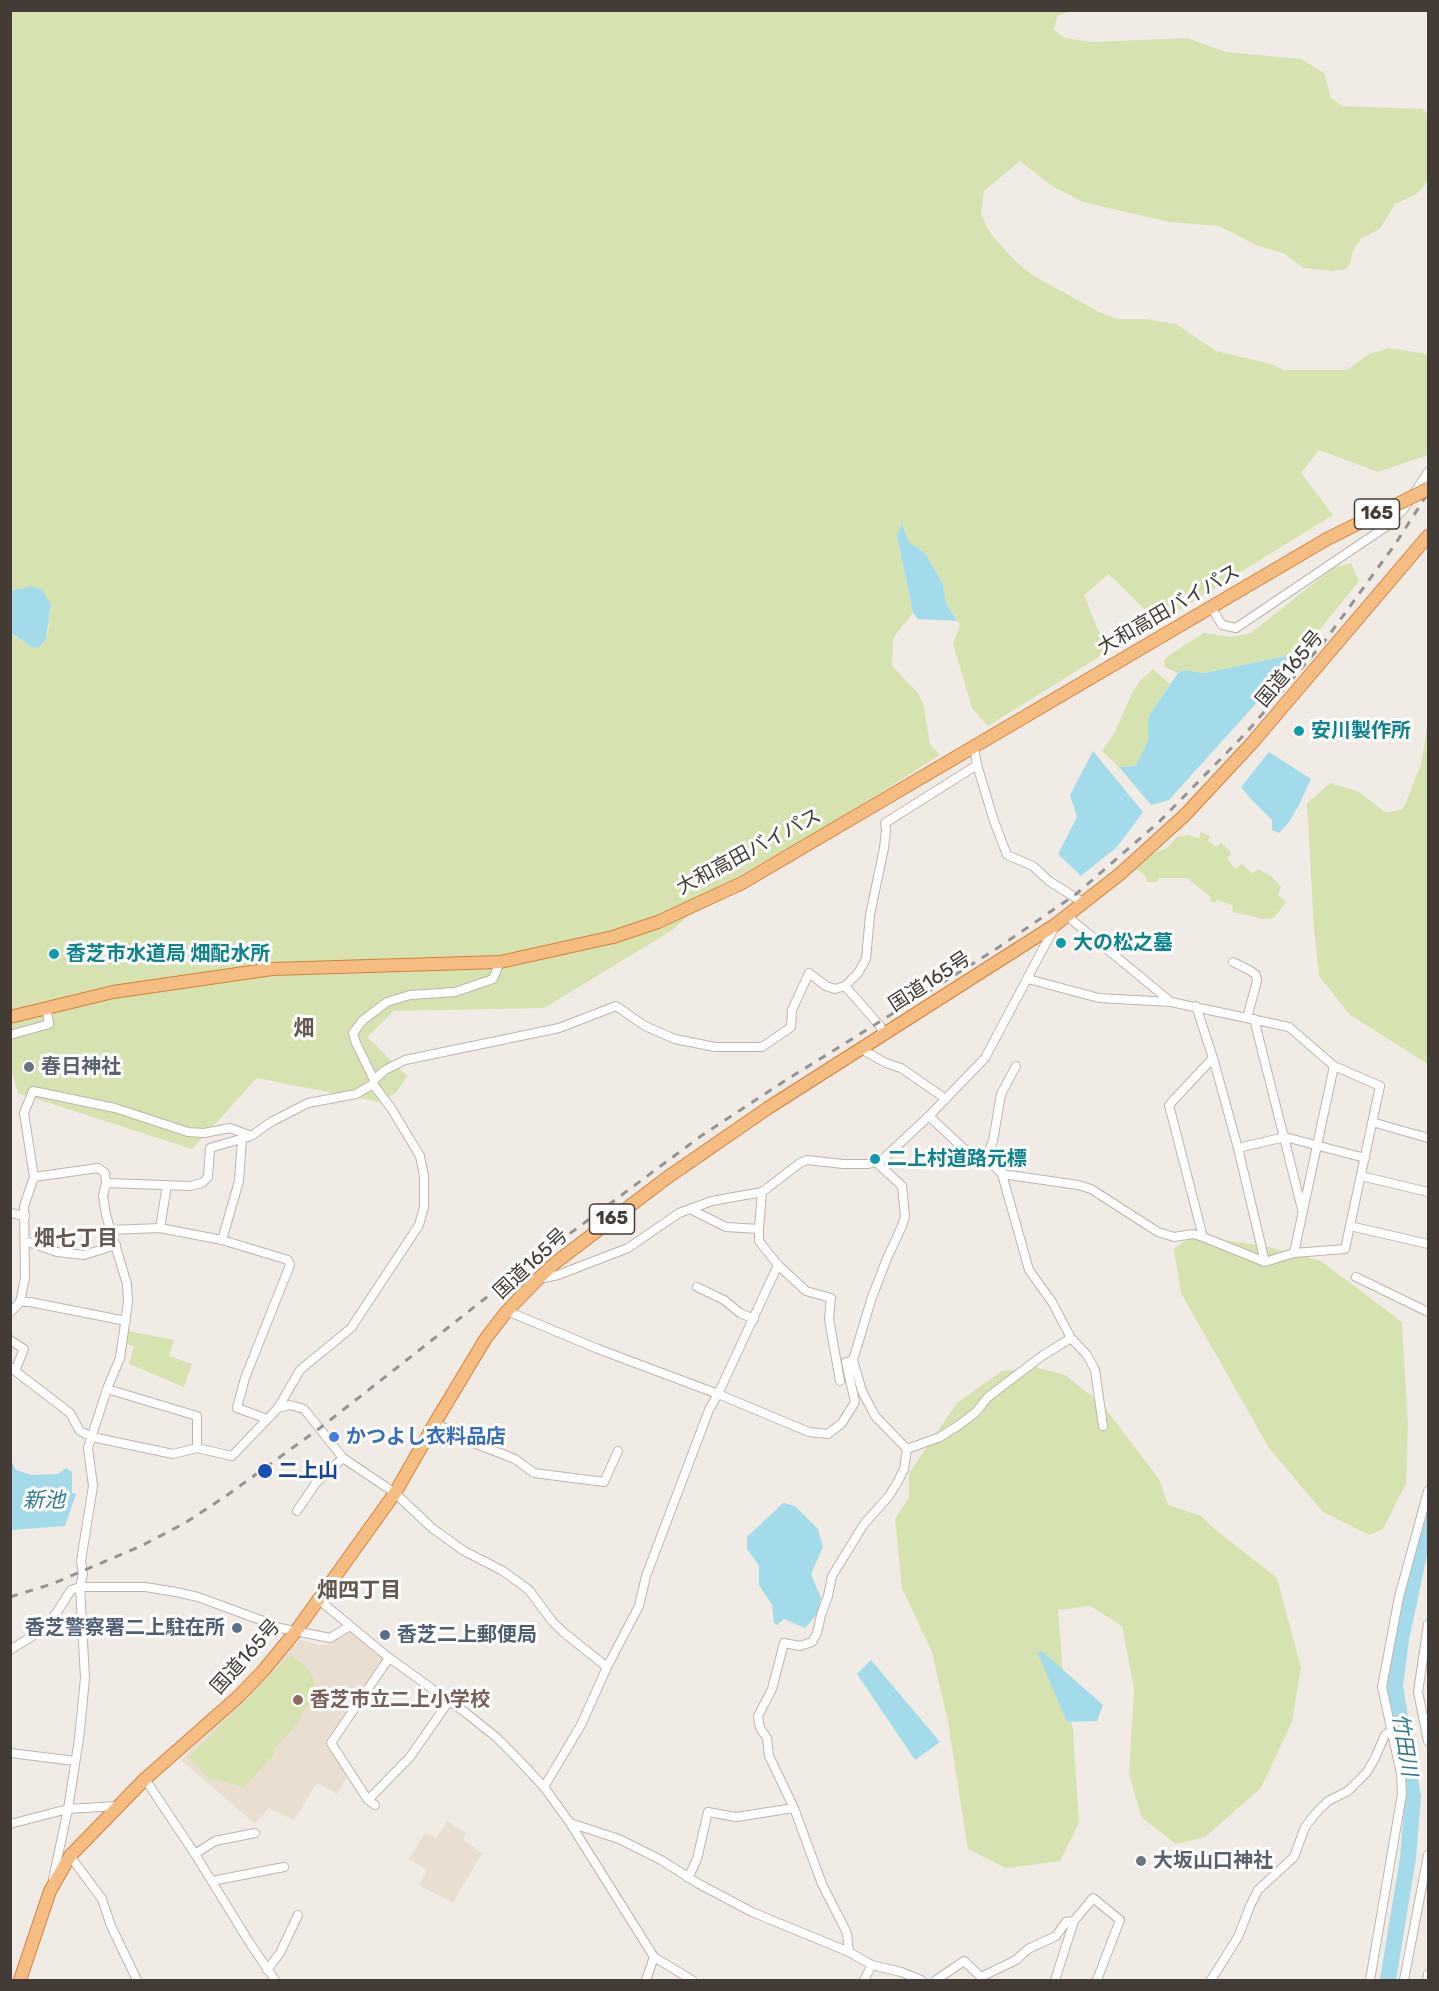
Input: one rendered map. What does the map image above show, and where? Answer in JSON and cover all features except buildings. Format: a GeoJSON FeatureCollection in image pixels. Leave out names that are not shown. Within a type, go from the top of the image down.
{"type":"FeatureCollection","features":[{"type":"Feature","properties":{"kind":"highway","name":"大和高田バイパス"},"geometry":{"type":"LineString","coordinates":[[10,1017],[113,992],[272,969],[500,962],[613,938],[668,917],[742,883],[1327,540],[1428,489]]}},
{"type":"Feature","properties":{"kind":"highway","name":"国道165号"},"geometry":{"type":"LineString","coordinates":[[20,1980],[50,1891],[70,1856],[145,1779],[238,1697],[296,1631],[395,1493],[480,1347],[507,1311],[555,1263],[668,1177],[768,1108],[1055,925],[1084,903],[1185,815],[1252,743],[1332,650],[1428,526]]}},
{"type":"Feature","properties":{"kind":"highway","name":"国道165号"},"geometry":{"type":"LineString","coordinates":[[1365,608],[1428,536]]}},
{"type":"Feature","properties":{"kind":"street"},"geometry":{"type":"LineString","coordinates":[[1211,607],[1222,625],[1236,628],[1387,526],[1403,510],[1428,472]]}},
{"type":"Feature","properties":{"kind":"street"},"geometry":{"type":"LineString","coordinates":[[974,747],[977,765],[1007,855],[1033,866],[1049,880],[1084,903]]}},
{"type":"Feature","properties":{"kind":"street"},"geometry":{"type":"LineString","coordinates":[[106,1183],[190,1186],[202,1183],[208,1177],[210,1148],[250,1136],[308,1103],[356,1094],[374,1082],[385,1070],[405,1060],[560,1028],[616,1006],[645,1026],[675,1039],[715,1047],[762,1047],[791,1028],[792,1010],[809,973],[826,986],[835,989],[845,986],[858,973],[866,959],[870,915],[884,848],[885,823],[977,765]]}},
{"type":"Feature","properties":{"kind":"street"},"geometry":{"type":"LineString","coordinates":[[1067,916],[1171,1002]]}},
{"type":"Feature","properties":{"kind":"street"},"geometry":{"type":"LineString","coordinates":[[538,1279],[558,1275],[628,1248],[679,1213],[712,1201],[762,1192],[807,1160],[843,1164],[877,1163],[903,1142],[985,1058],[1055,925]]}},
{"type":"Feature","properties":{"kind":"street"},"geometry":{"type":"LineString","coordinates":[[10,1340],[24,1349],[13,1369],[70,1413],[80,1431],[92,1437],[173,1454],[197,1448],[232,1456],[278,1408],[300,1370],[351,1328],[419,1225],[424,1207],[424,1176],[420,1156],[374,1082],[353,1034],[363,1020],[387,1002],[410,995],[455,992],[493,979],[500,962]]}},
{"type":"Feature","properties":{"kind":"street"},"geometry":{"type":"LineString","coordinates":[[1233,962],[1256,975],[1251,1019],[1285,1137],[1302,1209]]}},
{"type":"Feature","properties":{"kind":"street"},"geometry":{"type":"LineString","coordinates":[[1002,1174],[1092,1189],[1158,1233],[1174,1237],[1193,1234],[1265,1262],[1294,1253],[1345,1250],[1380,1086],[1334,1066],[1289,1027],[1171,1002],[1099,998],[1028,979]]}},
{"type":"Feature","properties":{"kind":"street"},"geometry":{"type":"LineString","coordinates":[[845,986],[880,1026],[884,1034]]}},
{"type":"Feature","properties":{"kind":"street"},"geometry":{"type":"LineString","coordinates":[[1196,1006],[1238,1148],[1265,1262]]}},
{"type":"Feature","properties":{"kind":"street"},"geometry":{"type":"LineString","coordinates":[[10,1035],[49,1024],[46,1007]]}},
{"type":"Feature","properties":{"kind":"street"},"geometry":{"type":"LineString","coordinates":[[861,1049],[886,1063],[901,1068],[946,1099]]}},
{"type":"Feature","properties":{"kind":"street"},"geometry":{"type":"LineString","coordinates":[[1203,1237],[1169,1105],[1213,1058]]}},
{"type":"Feature","properties":{"kind":"street"},"geometry":{"type":"LineString","coordinates":[[986,1160],[993,1141],[1001,1094],[1016,1066]]}},
{"type":"Feature","properties":{"kind":"street"},"geometry":{"type":"LineString","coordinates":[[1294,1253],[1334,1066]]}},
{"type":"Feature","properties":{"kind":"street"},"geometry":{"type":"LineString","coordinates":[[10,1313],[20,1302],[25,1278],[24,1206],[34,1177],[24,1113],[33,1091],[115,1108],[188,1132],[204,1133],[230,1128],[250,1136]]}},
{"type":"Feature","properties":{"kind":"street"},"geometry":{"type":"LineString","coordinates":[[929,1116],[963,1148],[986,1160],[1002,1174],[1029,1270],[1052,1302],[1071,1338],[1087,1355],[1095,1370],[1103,1426]]}},
{"type":"Feature","properties":{"kind":"street"},"geometry":{"type":"LineString","coordinates":[[1372,1122],[1428,1138]]}},
{"type":"Feature","properties":{"kind":"street"},"geometry":{"type":"LineString","coordinates":[[1238,1148],[1285,1137],[1365,1158]]}},
{"type":"Feature","properties":{"kind":"street"},"geometry":{"type":"LineString","coordinates":[[222,1240],[239,1181],[242,1138]]}},
{"type":"Feature","properties":{"kind":"street"},"geometry":{"type":"LineString","coordinates":[[877,1163],[902,1186],[905,1216],[872,1297],[853,1360],[862,1391],[875,1416],[907,1449]]}},
{"type":"Feature","properties":{"kind":"street"},"geometry":{"type":"LineString","coordinates":[[34,1177],[98,1168],[105,1173],[106,1215],[127,1284],[126,1321],[120,1358],[106,1389],[88,1448],[93,1486],[81,1561],[83,1574],[80,1587],[86,1678],[68,1809],[50,1891]]}},
{"type":"Feature","properties":{"kind":"street"},"geometry":{"type":"LineString","coordinates":[[1361,1176],[1428,1192]]}},
{"type":"Feature","properties":{"kind":"street"},"geometry":{"type":"LineString","coordinates":[[160,1228],[167,1185]]}},
{"type":"Feature","properties":{"kind":"street"},"geometry":{"type":"LineString","coordinates":[[762,1192],[759,1241],[778,1265],[806,1291],[831,1298],[829,1319],[840,1381]]}},
{"type":"Feature","properties":{"kind":"street"},"geometry":{"type":"LineString","coordinates":[[690,1209],[726,1227],[759,1229]]}},
{"type":"Feature","properties":{"kind":"street"},"geometry":{"type":"LineString","coordinates":[[10,1213],[25,1216]]}},
{"type":"Feature","properties":{"kind":"street"},"geometry":{"type":"LineString","coordinates":[[1350,1226],[1428,1244]]}},
{"type":"Feature","properties":{"kind":"street"},"geometry":{"type":"LineString","coordinates":[[111,1230],[160,1228],[222,1240],[288,1260],[290,1265],[245,1378],[237,1408],[267,1419]]}},
{"type":"Feature","properties":{"kind":"street"},"geometry":{"type":"LineString","coordinates":[[25,1241],[57,1252],[84,1255],[116,1245]]}},
{"type":"Feature","properties":{"kind":"street"},"geometry":{"type":"LineString","coordinates":[[544,1787],[581,1725],[607,1667],[639,1606],[646,1576],[709,1410],[778,1265]]}},
{"type":"Feature","properties":{"kind":"street"},"geometry":{"type":"LineString","coordinates":[[1356,1277],[1428,1312]]}},
{"type":"Feature","properties":{"kind":"street"},"geometry":{"type":"LineString","coordinates":[[697,1287],[724,1300],[740,1313],[754,1318]]}},
{"type":"Feature","properties":{"kind":"street"},"geometry":{"type":"LineString","coordinates":[[20,1302],[126,1321]]}},
{"type":"Feature","properties":{"kind":"street"},"geometry":{"type":"LineString","coordinates":[[507,1311],[809,1432],[828,1434],[842,1423],[855,1402],[846,1362],[853,1360]]}},
{"type":"Feature","properties":{"kind":"street"},"geometry":{"type":"LineString","coordinates":[[907,1449],[940,1437],[959,1425],[976,1412],[988,1397],[1042,1356],[1071,1338]]}},
{"type":"Feature","properties":{"kind":"street"},"geometry":{"type":"LineString","coordinates":[[106,1389],[197,1416],[197,1448]]}},
{"type":"Feature","properties":{"kind":"street"},"geometry":{"type":"LineString","coordinates":[[278,1408],[290,1405],[304,1409],[343,1458],[395,1493],[432,1528],[464,1551],[503,1571],[529,1590],[563,1632],[607,1667]]}},
{"type":"Feature","properties":{"kind":"street"},"geometry":{"type":"LineString","coordinates":[[435,1423],[474,1443],[515,1459],[534,1473],[604,1482],[618,1451]]}},
{"type":"Feature","properties":{"kind":"street"},"geometry":{"type":"LineString","coordinates":[[849,1952],[847,1933],[822,1884],[794,1808],[769,1756],[767,1738],[760,1728],[758,1716],[772,1689],[784,1643],[800,1646],[812,1642],[817,1633],[832,1576],[864,1524],[897,1483],[904,1469],[907,1449]]}},
{"type":"Feature","properties":{"kind":"street"},"geometry":{"type":"LineString","coordinates":[[297,1511],[316,1483],[343,1458]]}},
{"type":"Feature","properties":{"kind":"street"},"geometry":{"type":"LineString","coordinates":[[1370,1980],[1402,1794],[1401,1774],[1382,1687],[1399,1598],[1428,1491]]}},
{"type":"Feature","properties":{"kind":"street"},"geometry":{"type":"LineString","coordinates":[[10,1650],[42,1630],[71,1590],[80,1587],[145,1587],[176,1592],[198,1597],[275,1627],[330,1638],[350,1626]]}},
{"type":"Feature","properties":{"kind":"street"},"geometry":{"type":"LineString","coordinates":[[319,1600],[389,1658],[496,1737],[544,1787],[570,1823],[654,1957],[692,1980]]}},
{"type":"Feature","properties":{"kind":"street"},"geometry":{"type":"LineString","coordinates":[[1428,1624],[1418,1692],[1428,1741]]}},
{"type":"Feature","properties":{"kind":"street"},"geometry":{"type":"LineString","coordinates":[[389,1658],[331,1743],[371,1803],[410,1757],[449,1701]]}},
{"type":"Feature","properties":{"kind":"street"},"geometry":{"type":"LineString","coordinates":[[1211,1980],[1238,1937],[1258,1890],[1294,1857],[1305,1827],[1316,1813],[1328,1801],[1348,1791],[1367,1772],[1384,1735],[1391,1730]]}},
{"type":"Feature","properties":{"kind":"street"},"geometry":{"type":"LineString","coordinates":[[10,1753],[75,1761]]}},
{"type":"Feature","properties":{"kind":"street"},"geometry":{"type":"LineString","coordinates":[[145,1779],[275,1980]]}},
{"type":"Feature","properties":{"kind":"street"},"geometry":{"type":"LineString","coordinates":[[10,1824],[68,1809],[117,1806]]}},
{"type":"Feature","properties":{"kind":"street"},"geometry":{"type":"LineString","coordinates":[[688,1878],[697,1859],[708,1812],[736,1817],[794,1808]]}},
{"type":"Feature","properties":{"kind":"street"},"geometry":{"type":"LineString","coordinates":[[570,1823],[619,1839],[752,1912],[849,1952],[872,1965],[921,1980]]}},
{"type":"Feature","properties":{"kind":"street"},"geometry":{"type":"LineString","coordinates":[[195,1854],[215,1842],[255,1833]]}},
{"type":"Feature","properties":{"kind":"street"},"geometry":{"type":"LineString","coordinates":[[70,1856],[102,1899],[111,1926],[137,1980]]}},
{"type":"Feature","properties":{"kind":"street"},"geometry":{"type":"LineString","coordinates":[[1404,1980],[1428,1858]]}},
{"type":"Feature","properties":{"kind":"street"},"geometry":{"type":"LineString","coordinates":[[212,1881],[284,1866]]}},
{"type":"Feature","properties":{"kind":"street"},"geometry":{"type":"LineString","coordinates":[[1055,1980],[1074,1921],[1092,1898],[1120,1920],[1097,1980]]}},
{"type":"Feature","properties":{"kind":"street"},"geometry":{"type":"LineString","coordinates":[[267,1970],[280,1953],[298,1915]]}},
{"type":"Feature","properties":{"kind":"street"},"geometry":{"type":"LineString","coordinates":[[936,1980],[964,1961],[981,1977],[1016,1960],[1028,1949],[1056,1936],[1066,1922],[1074,1921]]}},
{"type":"Feature","properties":{"kind":"street"},"geometry":{"type":"LineString","coordinates":[[646,1980],[654,1957]]}},
{"type":"Feature","properties":{"kind":"street"},"geometry":{"type":"LineString","coordinates":[[864,1980],[872,1965]]}},
{"type":"Feature","properties":{"kind":"shaded area","name":"香芝市立二上小学校"},"geometry":{"type":"Polygon","coordinates":[[[347,1630],[385,1659],[325,1742],[347,1776],[337,1794],[317,1783],[294,1820],[269,1808],[255,1824],[181,1760],[300,1640],[326,1646],[347,1630]]]}},
{"type":"Feature","properties":{"kind":"shaded area"},"geometry":{"type":"Polygon","coordinates":[[[447,1821],[466,1833],[463,1840],[482,1853],[453,1903],[419,1885],[427,1870],[409,1859],[425,1833],[436,1838],[447,1821]]]}},
{"type":"Feature","properties":{"kind":"green space"},"geometry":{"type":"Polygon","coordinates":[[[11,11],[1071,11],[1057,16],[1054,30],[1065,38],[1092,42],[1187,38],[1226,52],[1301,59],[1324,73],[1331,98],[1342,106],[1422,109],[1428,114],[1428,178],[1425,185],[1415,195],[1395,204],[1380,229],[1362,238],[1353,250],[1350,264],[1346,269],[1332,271],[1304,268],[1283,253],[1256,245],[1219,226],[1169,222],[1083,202],[1052,186],[1020,161],[984,191],[981,214],[989,232],[1017,263],[1034,276],[1099,312],[1118,319],[1146,319],[1176,324],[1216,351],[1271,364],[1284,370],[1347,370],[1369,354],[1389,348],[1428,354],[1428,455],[1378,472],[1319,450],[1301,473],[1333,515],[1158,623],[1109,574],[1084,595],[1107,652],[988,726],[972,708],[953,644],[960,625],[946,603],[943,584],[925,553],[909,542],[903,524],[897,537],[913,613],[893,640],[892,666],[919,694],[924,707],[930,744],[940,755],[843,816],[723,885],[671,931],[544,1008],[394,1011],[367,1037],[407,1076],[396,1093],[378,1102],[257,1078],[192,1149],[18,1093],[10,1064],[10,633],[33,648],[42,645],[48,633],[51,605],[24,587],[11,591],[11,11]]]}},
{"type":"Feature","properties":{"kind":"green space"},"geometry":{"type":"Polygon","coordinates":[[[1351,563],[1359,581],[1297,658],[1290,655],[1204,673],[1184,670],[1178,673],[1165,667],[1164,661],[1169,655],[1204,633],[1231,637],[1251,633],[1333,568],[1351,563]]]}},
{"type":"Feature","properties":{"kind":"green space"},"geometry":{"type":"Polygon","coordinates":[[[1153,669],[1170,684],[1150,714],[1148,740],[1139,760],[1135,766],[1119,767],[1102,751],[1115,732],[1132,693],[1140,681],[1153,669]]]}},
{"type":"Feature","properties":{"kind":"green space"},"geometry":{"type":"Polygon","coordinates":[[[1428,721],[1428,1064],[1350,1015],[1319,976],[1307,804],[1330,783],[1359,792],[1386,813],[1403,809],[1421,765],[1428,721]]]}},
{"type":"Feature","properties":{"kind":"green space"},"geometry":{"type":"Polygon","coordinates":[[[1201,832],[1210,836],[1208,841],[1217,847],[1221,843],[1229,850],[1231,854],[1227,858],[1236,870],[1241,864],[1253,873],[1258,869],[1272,877],[1281,887],[1278,895],[1286,902],[1274,918],[1263,919],[1233,912],[1232,905],[1217,900],[1214,903],[1210,901],[1211,897],[1187,878],[1159,878],[1157,882],[1147,882],[1145,876],[1135,868],[1154,853],[1167,848],[1177,837],[1189,835],[1199,838],[1201,832]]]}},
{"type":"Feature","properties":{"kind":"green space"},"geometry":{"type":"Polygon","coordinates":[[[1192,1236],[1265,1246],[1321,1261],[1402,1322],[1408,1425],[1406,1484],[1383,1529],[1369,1535],[1323,1512],[1269,1448],[1181,1293],[1174,1249],[1192,1236]]]}},
{"type":"Feature","properties":{"kind":"green space"},"geometry":{"type":"Polygon","coordinates":[[[128,1331],[174,1340],[169,1356],[192,1364],[184,1387],[129,1364],[134,1346],[126,1344],[128,1331]]]}},
{"type":"Feature","properties":{"kind":"green space"},"geometry":{"type":"Polygon","coordinates":[[[1035,1367],[1065,1375],[1102,1404],[1159,1479],[1168,1505],[1201,1516],[1277,1578],[1301,1668],[1292,1722],[1261,1788],[1205,1837],[1176,1844],[1142,1818],[1129,1775],[1134,1688],[1122,1626],[1090,1606],[1058,1610],[1063,1674],[1073,1730],[1079,1823],[1060,1861],[1006,1868],[968,1849],[948,1722],[932,1652],[902,1588],[895,1519],[909,1497],[909,1473],[957,1403],[1002,1371],[1035,1367]]]}},
{"type":"Feature","properties":{"kind":"green space"},"geometry":{"type":"Polygon","coordinates":[[[292,1656],[307,1668],[312,1676],[317,1695],[300,1715],[300,1721],[272,1751],[274,1754],[244,1787],[209,1778],[188,1758],[288,1657],[292,1656]]]}},
{"type":"Feature","properties":{"kind":"water"},"geometry":{"type":"Polygon","coordinates":[[[902,523],[909,542],[925,553],[943,584],[946,603],[957,621],[918,619],[913,613],[897,536],[902,523]]]}},
{"type":"Feature","properties":{"kind":"water"},"geometry":{"type":"Polygon","coordinates":[[[31,586],[42,589],[51,605],[46,639],[40,647],[33,648],[11,633],[11,591],[31,586]]]}},
{"type":"Feature","properties":{"kind":"water"},"geometry":{"type":"Polygon","coordinates":[[[1290,655],[1297,658],[1169,800],[1151,805],[1119,767],[1135,766],[1139,760],[1148,740],[1150,714],[1178,673],[1184,670],[1204,673],[1290,655]]]}},
{"type":"Feature","properties":{"kind":"water"},"geometry":{"type":"Polygon","coordinates":[[[1093,751],[1143,812],[1117,847],[1081,876],[1058,854],[1077,817],[1070,795],[1093,751]]]}},
{"type":"Feature","properties":{"kind":"water"},"geometry":{"type":"Polygon","coordinates":[[[1269,752],[1311,779],[1289,822],[1279,833],[1272,830],[1272,820],[1241,787],[1269,752]]]}},
{"type":"Feature","properties":{"kind":"water","name":"新池"},"geometry":{"type":"Polygon","coordinates":[[[11,1461],[16,1470],[32,1475],[58,1474],[66,1468],[72,1472],[72,1493],[76,1494],[65,1526],[11,1530],[11,1461]]]}},
{"type":"Feature","properties":{"kind":"water"},"geometry":{"type":"Polygon","coordinates":[[[783,1503],[795,1506],[818,1529],[823,1547],[811,1574],[821,1598],[817,1614],[805,1628],[784,1619],[777,1625],[774,1623],[772,1605],[759,1585],[759,1566],[747,1549],[747,1537],[783,1503]]]}},
{"type":"Feature","properties":{"kind":"water"},"geometry":{"type":"Polygon","coordinates":[[[1037,1652],[1043,1652],[1103,1705],[1097,1721],[1067,1722],[1037,1652]]]}},
{"type":"Feature","properties":{"kind":"water"},"geometry":{"type":"Polygon","coordinates":[[[871,1660],[940,1742],[915,1760],[857,1674],[871,1660]]]}},
{"type":"Feature","properties":{"kind":"waterway","name":"竹田川"},"geometry":{"type":"LineString","coordinates":[[1388,1980],[1408,1858],[1413,1797],[1395,1686],[1401,1639],[1428,1512]]}},
{"type":"Feature","properties":{"kind":"railway"},"geometry":{"type":"LineString","coordinates":[[10,1597],[52,1584],[141,1546],[185,1523],[226,1496],[320,1428],[529,1264],[701,1136],[993,951],[1075,895],[1159,822],[1246,733],[1324,642],[1396,543],[1428,493]]}},
{"type":"Feature","properties":{"kind":"place","name":"安川製作所"},"geometry":{"type":"Point","coordinates":[1299,731]}},
{"type":"Feature","properties":{"kind":"place","name":"大の松之墓"},"geometry":{"type":"Point","coordinates":[1061,943]}},
{"type":"Feature","properties":{"kind":"place","name":"香芝市水道局 畑配水所"},"geometry":{"type":"Point","coordinates":[54,954]}},
{"type":"Feature","properties":{"kind":"place","name":"春日神社"},"geometry":{"type":"Point","coordinates":[29,1067]}},
{"type":"Feature","properties":{"kind":"place","name":"二上村道路元標"},"geometry":{"type":"Point","coordinates":[875,1159]}},
{"type":"Feature","properties":{"kind":"place","name":"かつよし衣料品店"},"geometry":{"type":"Point","coordinates":[334,1437]}},
{"type":"Feature","properties":{"kind":"place","name":"二上山"},"geometry":{"type":"Point","coordinates":[265,1471]}},
{"type":"Feature","properties":{"kind":"place","name":"香芝警察署二上駐在所"},"geometry":{"type":"Point","coordinates":[237,1628]}},
{"type":"Feature","properties":{"kind":"place","name":"香芝二上郵便局"},"geometry":{"type":"Point","coordinates":[385,1635]}},
{"type":"Feature","properties":{"kind":"place","name":"香芝市立二上小学校"},"geometry":{"type":"Point","coordinates":[298,1700]}},
{"type":"Feature","properties":{"kind":"place","name":"大坂山口神社"},"geometry":{"type":"Point","coordinates":[1141,1861]}},
{"type":"Feature","properties":{"kind":"district","name":"畑"},"geometry":{"type":"Point","coordinates":[304,1029]}},
{"type":"Feature","properties":{"kind":"district","name":"畑七丁目"},"geometry":{"type":"Point","coordinates":[76,1239]}},
{"type":"Feature","properties":{"kind":"district","name":"畑四丁目"},"geometry":{"type":"Point","coordinates":[359,1591]}}]}
